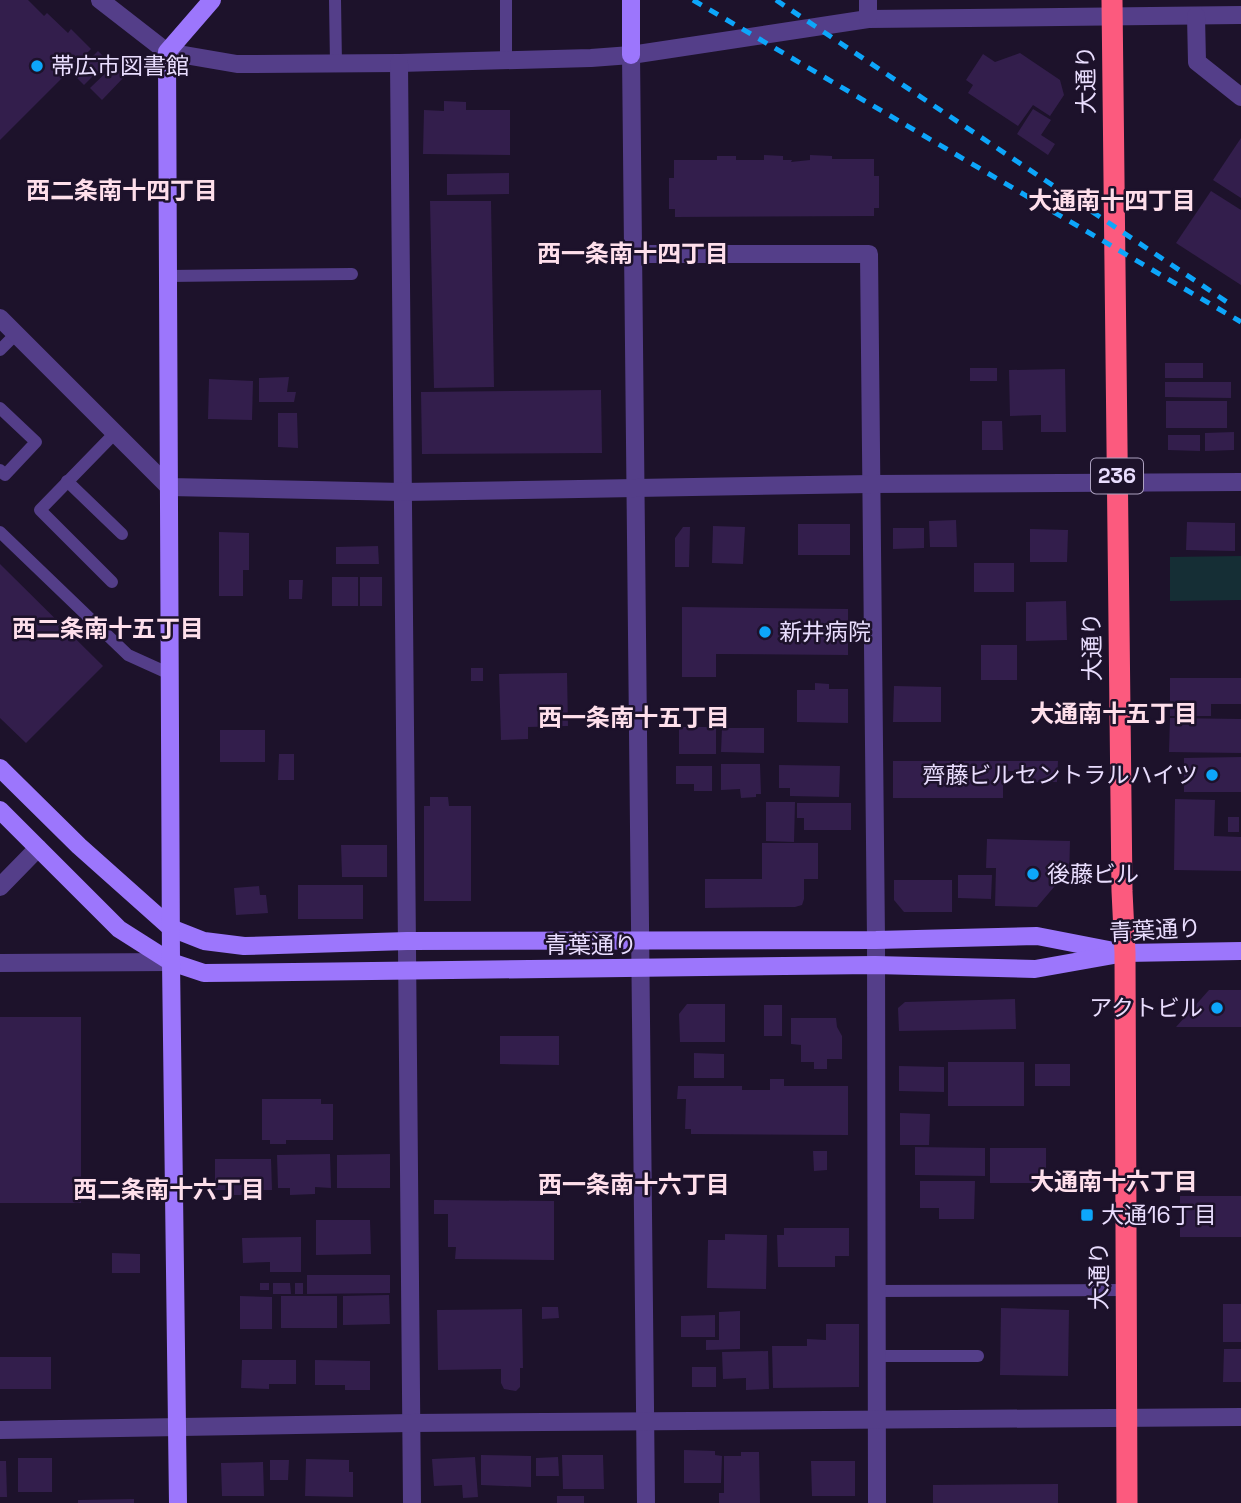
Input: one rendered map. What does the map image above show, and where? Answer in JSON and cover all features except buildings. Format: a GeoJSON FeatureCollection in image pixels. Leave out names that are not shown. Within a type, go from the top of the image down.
{"type":"FeatureCollection","features":[{"type":"Feature","properties":{"kind":"highway","name":"大通り"},"geometry":{"type":"LineString","coordinates":[[1112,9],[1122,891],[1125,953],[1126,1503]]}},
{"type":"Feature","properties":{"kind":"street"},"geometry":{"type":"LineString","coordinates":[[100,0],[167,52],[237,64],[400,63],[631,55],[868,19],[1112,9],[1196,16],[1241,15]]}},
{"type":"Feature","properties":{"kind":"street"},"geometry":{"type":"LineString","coordinates":[[178,1503],[171,962],[167,52],[212,0]]}},
{"type":"Feature","properties":{"kind":"street"},"geometry":{"type":"LineString","coordinates":[[631,0],[646,1503]]}},
{"type":"Feature","properties":{"kind":"street"},"geometry":{"type":"LineString","coordinates":[[868,0],[868,19]]}},
{"type":"Feature","properties":{"kind":"street"},"geometry":{"type":"LineString","coordinates":[[1196,16],[1197,62],[1241,97]]}},
{"type":"Feature","properties":{"kind":"street"},"geometry":{"type":"LineString","coordinates":[[400,63],[412,1503]]}},
{"type":"Feature","properties":{"kind":"street"},"geometry":{"type":"LineString","coordinates":[[633,254],[869,254],[876,940],[877,1503]]}},
{"type":"Feature","properties":{"kind":"street"},"geometry":{"type":"LineString","coordinates":[[0,318],[169,487],[403,492],[871,484],[1241,482]]}},
{"type":"Feature","properties":{"kind":"street"},"geometry":{"type":"LineString","coordinates":[[0,768],[79,846],[171,928],[204,941],[244,946],[407,941],[876,940],[1037,936],[1125,953]]}},
{"type":"Feature","properties":{"kind":"street","name":"青葉通り"},"geometry":{"type":"LineString","coordinates":[[0,810],[119,929],[171,962],[204,973],[875,965],[1035,969],[1125,953],[1241,951]]}},
{"type":"Feature","properties":{"kind":"street"},"geometry":{"type":"LineString","coordinates":[[0,887],[38,848]]}},
{"type":"Feature","properties":{"kind":"street"},"geometry":{"type":"LineString","coordinates":[[0,963],[171,962]]}},
{"type":"Feature","properties":{"kind":"street"},"geometry":{"type":"LineString","coordinates":[[0,1430],[411,1423],[1241,1417]]}},
{"type":"Feature","properties":{"kind":"lane"},"geometry":{"type":"LineString","coordinates":[[335,0],[336,64]]}},
{"type":"Feature","properties":{"kind":"lane"},"geometry":{"type":"LineString","coordinates":[[506,0],[506,60]]}},
{"type":"Feature","properties":{"kind":"lane"},"geometry":{"type":"LineString","coordinates":[[168,276],[352,274]]}},
{"type":"Feature","properties":{"kind":"lane"},"geometry":{"type":"LineString","coordinates":[[0,350],[16,334]]}},
{"type":"Feature","properties":{"kind":"lane"},"geometry":{"type":"LineString","coordinates":[[0,408],[36,442],[5,475],[0,470]]}},
{"type":"Feature","properties":{"kind":"lane"},"geometry":{"type":"LineString","coordinates":[[113,582],[40,510],[116,433]]}},
{"type":"Feature","properties":{"kind":"lane"},"geometry":{"type":"LineString","coordinates":[[67,481],[122,534]]}},
{"type":"Feature","properties":{"kind":"lane"},"geometry":{"type":"LineString","coordinates":[[0,532],[128,655],[170,674]]}},
{"type":"Feature","properties":{"kind":"lane"},"geometry":{"type":"LineString","coordinates":[[875,1291],[1125,1290]]}},
{"type":"Feature","properties":{"kind":"lane"},"geometry":{"type":"LineString","coordinates":[[875,1356],[978,1356]]}},
{"type":"Feature","properties":{"kind":"shaded area"},"geometry":{"type":"Polygon","coordinates":[[[1241,556],[1241,600],[1170,601],[1170,557],[1241,556]]]}},
{"type":"Feature","properties":{"kind":"railway"},"geometry":{"type":"LineString","coordinates":[[693,0],[1241,322]]}},
{"type":"Feature","properties":{"kind":"railway"},"geometry":{"type":"LineString","coordinates":[[776,0],[1227,302]]}},
{"type":"Feature","properties":{"kind":"place","name":"帯広市図書館"},"geometry":{"type":"Point","coordinates":[37,66]}},
{"type":"Feature","properties":{"kind":"place","name":"新井病院"},"geometry":{"type":"Point","coordinates":[765,632]}},
{"type":"Feature","properties":{"kind":"place","name":"齊藤ビルセントラルハイツ"},"geometry":{"type":"Point","coordinates":[1212,775]}},
{"type":"Feature","properties":{"kind":"place","name":"後藤ビル"},"geometry":{"type":"Point","coordinates":[1033,874]}},
{"type":"Feature","properties":{"kind":"place","name":"アクトビル"},"geometry":{"type":"Point","coordinates":[1217,1008]}},
{"type":"Feature","properties":{"kind":"place","name":"大通16丁目"},"geometry":{"type":"Point","coordinates":[1087,1215]}},
{"type":"Feature","properties":{"kind":"district","name":"西二条南十四丁目"},"geometry":{"type":"Point","coordinates":[122,191]}},
{"type":"Feature","properties":{"kind":"district","name":"大通南十四丁目"},"geometry":{"type":"Point","coordinates":[1112,201]}},
{"type":"Feature","properties":{"kind":"district","name":"西一条南十四丁目"},"geometry":{"type":"Point","coordinates":[633,254]}},
{"type":"Feature","properties":{"kind":"district","name":"西二条南十五丁目"},"geometry":{"type":"Point","coordinates":[108,629]}},
{"type":"Feature","properties":{"kind":"district","name":"大通南十五丁目"},"geometry":{"type":"Point","coordinates":[1114,714]}},
{"type":"Feature","properties":{"kind":"district","name":"西一条南十五丁目"},"geometry":{"type":"Point","coordinates":[634,718]}},
{"type":"Feature","properties":{"kind":"district","name":"大通南十六丁目"},"geometry":{"type":"Point","coordinates":[1114,1182]}},
{"type":"Feature","properties":{"kind":"district","name":"西一条南十六丁目"},"geometry":{"type":"Point","coordinates":[634,1185]}},
{"type":"Feature","properties":{"kind":"district","name":"西二条南十六丁目"},"geometry":{"type":"Point","coordinates":[169,1190]}}]}
